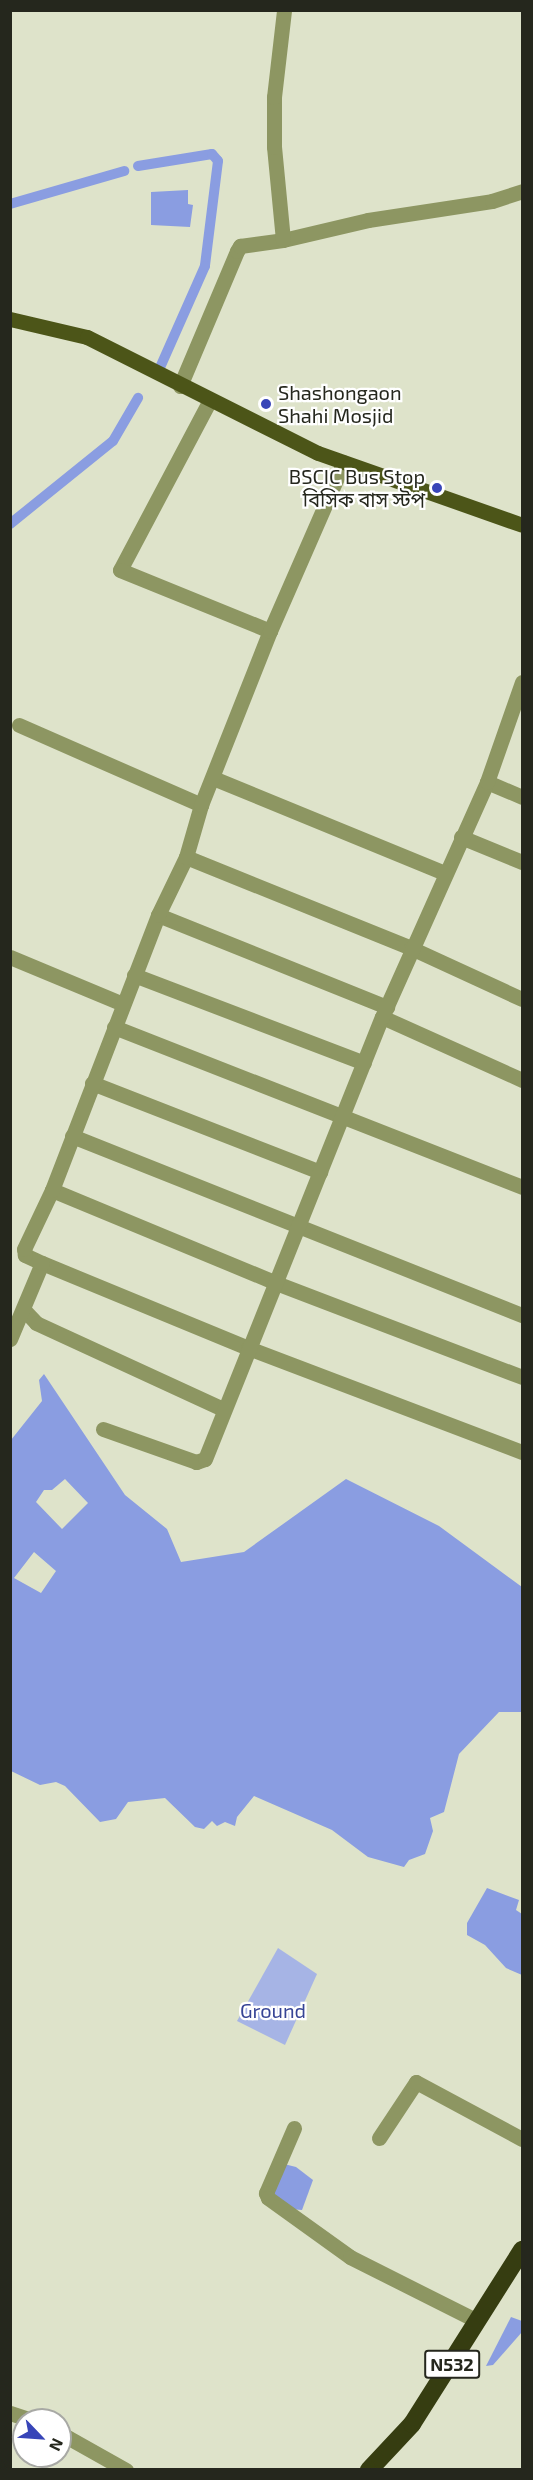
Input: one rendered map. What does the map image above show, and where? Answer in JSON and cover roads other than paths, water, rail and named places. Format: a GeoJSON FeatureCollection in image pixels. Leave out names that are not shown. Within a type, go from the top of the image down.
{"type":"FeatureCollection","features":[{"type":"Feature","properties":{"kind":"highway","name":"N532"},"geometry":{"type":"LineString","coordinates":[[374,2468],[412,2424],[522,2250]]}},
{"type":"Feature","properties":{"kind":"main road"},"geometry":{"type":"LineString","coordinates":[[10,319],[87,337],[283,438],[522,525]]}},
{"type":"Feature","properties":{"kind":"street"},"geometry":{"type":"LineString","coordinates":[[283,240],[274,147],[274,97],[284,10]]}},
{"type":"Feature","properties":{"kind":"street"},"geometry":{"type":"LineString","coordinates":[[180,386],[240,246],[283,240],[368,219],[492,201],[522,191]]}},
{"type":"Feature","properties":{"kind":"street"},"geometry":{"type":"LineString","coordinates":[[210,400],[120,570],[270,631]]}},
{"type":"Feature","properties":{"kind":"street"},"geometry":{"type":"LineString","coordinates":[[344,462],[270,631],[201,805],[186,857],[158,915],[52,1190],[24,1249],[25,1255],[248,1348],[522,1452]]}},
{"type":"Feature","properties":{"kind":"street"},"geometry":{"type":"LineString","coordinates":[[103,1429],[201,1462],[411,948],[487,782],[522,682]]}},
{"type":"Feature","properties":{"kind":"street"},"geometry":{"type":"LineString","coordinates":[[20,725],[201,805]]}},
{"type":"Feature","properties":{"kind":"street"},"geometry":{"type":"LineString","coordinates":[[213,778],[445,873]]}},
{"type":"Feature","properties":{"kind":"street"},"geometry":{"type":"LineString","coordinates":[[487,782],[522,797]]}},
{"type":"Feature","properties":{"kind":"street"},"geometry":{"type":"LineString","coordinates":[[461,837],[522,862]]}},
{"type":"Feature","properties":{"kind":"street"},"geometry":{"type":"LineString","coordinates":[[186,857],[411,948],[522,999]]}},
{"type":"Feature","properties":{"kind":"street"},"geometry":{"type":"LineString","coordinates":[[158,915],[385,1012],[522,1080]]}},
{"type":"Feature","properties":{"kind":"street"},"geometry":{"type":"LineString","coordinates":[[10,957],[123,1004]]}},
{"type":"Feature","properties":{"kind":"street"},"geometry":{"type":"LineString","coordinates":[[134,975],[364,1063]]}},
{"type":"Feature","properties":{"kind":"street"},"geometry":{"type":"LineString","coordinates":[[114,1027],[344,1114],[442,1158],[522,1187]]}},
{"type":"Feature","properties":{"kind":"street"},"geometry":{"type":"LineString","coordinates":[[92,1083],[320,1172]]}},
{"type":"Feature","properties":{"kind":"street"},"geometry":{"type":"LineString","coordinates":[[72,1136],[522,1315]]}},
{"type":"Feature","properties":{"kind":"street"},"geometry":{"type":"LineString","coordinates":[[52,1190],[276,1283],[522,1377]]}},
{"type":"Feature","properties":{"kind":"street"},"geometry":{"type":"LineString","coordinates":[[12,1337],[24,1314],[42,1263]]}},
{"type":"Feature","properties":{"kind":"street"},"geometry":{"type":"LineString","coordinates":[[24,1314],[36,1323],[223,1409]]}},
{"type":"Feature","properties":{"kind":"street"},"geometry":{"type":"LineString","coordinates":[[379,2138],[416,2082],[522,2139]]}},
{"type":"Feature","properties":{"kind":"street"},"geometry":{"type":"LineString","coordinates":[[294,2128],[266,2193],[268,2198],[350,2257],[477,2321]]}},
{"type":"Feature","properties":{"kind":"street"},"geometry":{"type":"LineString","coordinates":[[72,2440],[126,2469]]}},
{"type":"Feature","properties":{"kind":"waterway"},"geometry":{"type":"LineString","coordinates":[[138,166],[212,154],[218,161],[205,266],[159,370]]}},
{"type":"Feature","properties":{"kind":"waterway"},"geometry":{"type":"LineString","coordinates":[[10,204],[124,171]]}},
{"type":"Feature","properties":{"kind":"waterway"},"geometry":{"type":"LineString","coordinates":[[10,524],[113,441],[138,398]]}},
{"type":"Feature","properties":{"kind":"place","name":"Shashongaon Shahi Mosjid"},"geometry":{"type":"Point","coordinates":[266,404]}},
{"type":"Feature","properties":{"kind":"place","name":"BSCIC Bus Stop বিসিক বাস স্টপ"},"geometry":{"type":"Point","coordinates":[437,488]}},
{"type":"Feature","properties":{"kind":"park label","name":"Ground"},"geometry":{"type":"Point","coordinates":[273,2010]}}]}
